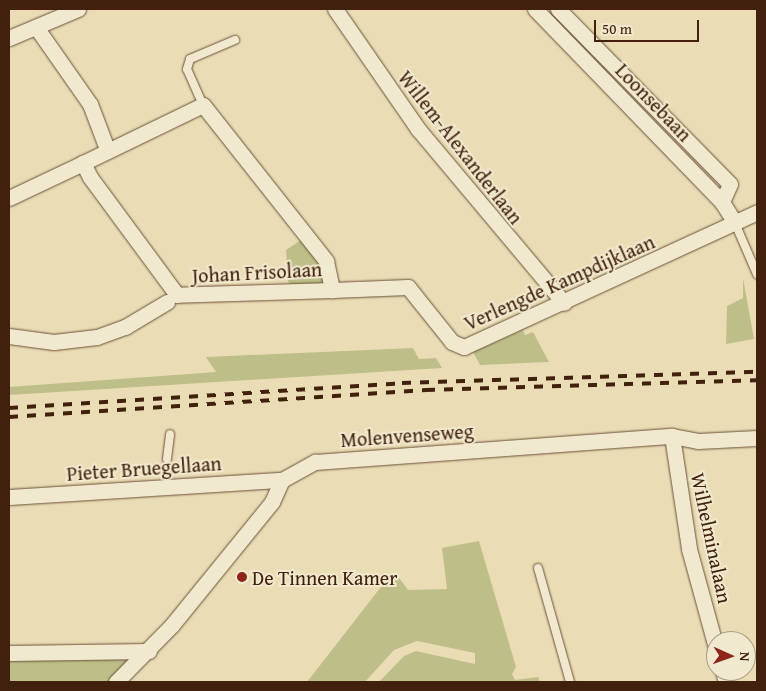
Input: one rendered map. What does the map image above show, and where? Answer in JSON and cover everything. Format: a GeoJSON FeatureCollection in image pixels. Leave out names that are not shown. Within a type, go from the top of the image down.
{"type":"FeatureCollection","features":[{"type":"Feature","properties":{"kind":"street"},"geometry":{"type":"LineString","coordinates":[[9,38],[78,9]]}},
{"type":"Feature","properties":{"kind":"street","name":"Willem-Alexanderlaan"},"geometry":{"type":"LineString","coordinates":[[334,9],[418,129],[564,303]]}},
{"type":"Feature","properties":{"kind":"street","name":"Loonsebaan"},"geometry":{"type":"LineString","coordinates":[[535,9],[722,202],[735,223]]}},
{"type":"Feature","properties":{"kind":"street","name":"Loonsebaan"},"geometry":{"type":"LineString","coordinates":[[558,9],[730,184],[722,202]]}},
{"type":"Feature","properties":{"kind":"street"},"geometry":{"type":"LineString","coordinates":[[36,27],[90,104],[107,149]]}},
{"type":"Feature","properties":{"kind":"street"},"geometry":{"type":"LineString","coordinates":[[9,198],[83,163],[107,149],[203,105]]}},
{"type":"Feature","properties":{"kind":"street","name":"Johan Frisolaan"},"geometry":{"type":"LineString","coordinates":[[83,163],[177,295],[332,290],[326,261],[203,105]]}},
{"type":"Feature","properties":{"kind":"street","name":"Verlengde Kampdijklaan"},"geometry":{"type":"LineString","coordinates":[[332,290],[408,287],[457,346],[564,303],[757,212]]}},
{"type":"Feature","properties":{"kind":"street"},"geometry":{"type":"LineString","coordinates":[[9,336],[54,342],[97,338],[125,328],[167,302]]}},
{"type":"Feature","properties":{"kind":"street","name":"Molenvenseweg"},"geometry":{"type":"LineString","coordinates":[[282,480],[315,462],[672,436],[698,441],[757,438]]}},
{"type":"Feature","properties":{"kind":"street","name":"Wilhelminalaan"},"geometry":{"type":"LineString","coordinates":[[672,436],[689,549],[711,631]]}},
{"type":"Feature","properties":{"kind":"street"},"geometry":{"type":"LineString","coordinates":[[116,682],[149,651],[272,502],[282,480]]}},
{"type":"Feature","properties":{"kind":"street","name":"Pieter Bruegellaan"},"geometry":{"type":"LineString","coordinates":[[9,497],[282,480]]}},
{"type":"Feature","properties":{"kind":"street"},"geometry":{"type":"LineString","coordinates":[[9,653],[149,651]]}},
{"type":"Feature","properties":{"kind":"lane","name":"Johan Frisolaan"},"geometry":{"type":"LineString","coordinates":[[203,105],[187,69],[190,59],[235,40]]}},
{"type":"Feature","properties":{"kind":"lane","name":"Loonsebaan"},"geometry":{"type":"LineString","coordinates":[[735,223],[757,274]]}},
{"type":"Feature","properties":{"kind":"lane"},"geometry":{"type":"LineString","coordinates":[[166,459],[170,434]]}},
{"type":"Feature","properties":{"kind":"lane"},"geometry":{"type":"LineString","coordinates":[[538,568],[570,682]]}},
{"type":"Feature","properties":{"kind":"green space"},"geometry":{"type":"Polygon","coordinates":[[[301,240],[324,270],[323,284],[291,287],[288,281],[286,250],[301,240]]]}},
{"type":"Feature","properties":{"kind":"green space"},"geometry":{"type":"Polygon","coordinates":[[[743,278],[754,339],[726,344],[727,306],[743,298],[743,278]]]}},
{"type":"Feature","properties":{"kind":"green space"},"geometry":{"type":"Polygon","coordinates":[[[523,330],[525,335],[533,332],[549,362],[480,365],[473,352],[523,330]]]}},
{"type":"Feature","properties":{"kind":"green space"},"geometry":{"type":"Polygon","coordinates":[[[413,348],[419,359],[436,358],[442,368],[9,395],[9,387],[216,372],[206,357],[413,348]]]}},
{"type":"Feature","properties":{"kind":"green space"},"geometry":{"type":"Polygon","coordinates":[[[479,541],[516,667],[512,674],[515,680],[538,677],[540,682],[379,682],[404,656],[416,651],[475,664],[475,653],[417,641],[394,650],[365,682],[307,682],[391,574],[397,575],[408,590],[447,589],[442,548],[479,541]]]}},
{"type":"Feature","properties":{"kind":"green space"},"geometry":{"type":"Polygon","coordinates":[[[134,652],[109,682],[9,682],[9,659],[134,652]]]}},
{"type":"Feature","properties":{"kind":"railway"},"geometry":{"type":"LineString","coordinates":[[9,408],[402,383],[757,372]]}},
{"type":"Feature","properties":{"kind":"railway"},"geometry":{"type":"LineString","coordinates":[[9,417],[426,390],[757,380]]}},
{"type":"Feature","properties":{"kind":"place","name":"De Tinnen Kamer"},"geometry":{"type":"Point","coordinates":[242,577]}}]}
